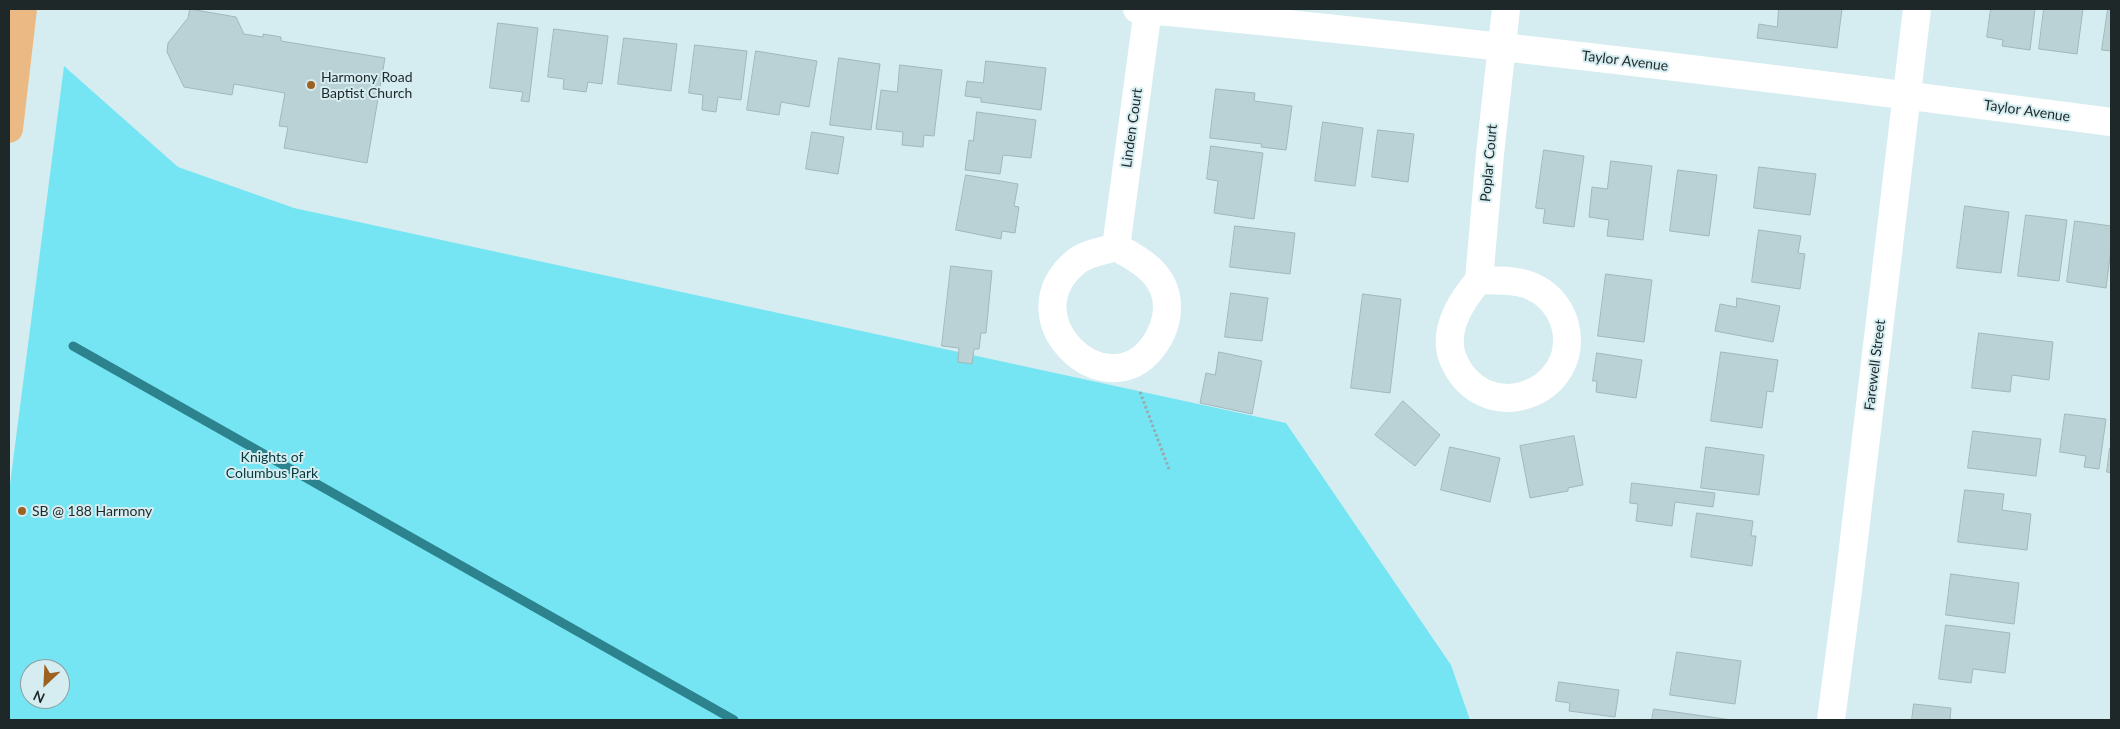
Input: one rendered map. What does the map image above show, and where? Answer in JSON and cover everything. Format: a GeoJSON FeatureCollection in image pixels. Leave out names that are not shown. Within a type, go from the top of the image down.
{"type":"FeatureCollection","features":[{"type":"Feature","properties":{"kind":"main road"},"geometry":{"type":"LineString","coordinates":[[9,130],[23,9]]}},
{"type":"Feature","properties":{"kind":"street","name":"Taylor Avenue"},"geometry":{"type":"LineString","coordinates":[[1144,9],[1501,46],[2111,122]]}},
{"type":"Feature","properties":{"kind":"street","name":"Linden Court"},"geometry":{"type":"LineString","coordinates":[[1116,247],[1144,9]]}},
{"type":"Feature","properties":{"kind":"street","name":"Poplar Court"},"geometry":{"type":"LineString","coordinates":[[1479,280],[1506,9]]}},
{"type":"Feature","properties":{"kind":"street","name":"Farewell Street"},"geometry":{"type":"LineString","coordinates":[[1831,720],[1918,9]]}},
{"type":"Feature","properties":{"kind":"street"},"geometry":{"type":"LineString","coordinates":[[1116,247],[1149,266],[1161,282],[1167,300],[1167,319],[1160,337],[1138,362],[1129,366],[1112,368],[1095,364],[1078,356],[1064,344],[1055,327],[1052,308],[1055,290],[1064,273],[1078,260],[1116,247]]}},
{"type":"Feature","properties":{"kind":"street"},"geometry":{"type":"LineString","coordinates":[[1479,280],[1515,282],[1535,287],[1551,299],[1562,316],[1568,336],[1565,356],[1554,378],[1525,397],[1505,399],[1487,395],[1464,378],[1458,371],[1451,354],[1450,335],[1454,317],[1467,293],[1479,280]]}},
{"type":"Feature","properties":{"kind":"path"},"geometry":{"type":"LineString","coordinates":[[1142,398],[1169,469]]}},
{"type":"Feature","properties":{"kind":"green space","name":"Knights of Columbus Park"},"geometry":{"type":"Polygon","coordinates":[[[64,66],[178,167],[294,208],[1286,423],[1451,665],[1470,720],[9,720],[9,492],[64,66]]]}},
{"type":"Feature","properties":{"kind":"building","name":"Harmony Road Baptist Church"},"geometry":{"type":"Polygon","coordinates":[[[190,9],[236,17],[244,34],[263,37],[263,34],[281,37],[281,41],[385,58],[367,163],[284,148],[288,127],[279,126],[285,93],[234,84],[232,95],[184,87],[167,52],[168,43],[188,18],[190,9]]]}},
{"type":"Feature","properties":{"kind":"building"},"geometry":{"type":"Polygon","coordinates":[[[1779,9],[1842,9],[1837,48],[1757,38],[1759,24],[1777,27],[1779,9]]]}},
{"type":"Feature","properties":{"kind":"building"},"geometry":{"type":"Polygon","coordinates":[[[1991,9],[2035,9],[2030,50],[2002,46],[2003,40],[1987,37],[1991,9]]]}},
{"type":"Feature","properties":{"kind":"building"},"geometry":{"type":"Polygon","coordinates":[[[2044,9],[2083,9],[2077,54],[2039,49],[2044,9]]]}},
{"type":"Feature","properties":{"kind":"building"},"geometry":{"type":"Polygon","coordinates":[[[2108,9],[2111,9],[2111,51],[2102,50],[2108,9]]]}},
{"type":"Feature","properties":{"kind":"building"},"geometry":{"type":"Polygon","coordinates":[[[498,23],[538,28],[529,102],[521,101],[523,92],[490,88],[498,23]]]}},
{"type":"Feature","properties":{"kind":"building"},"geometry":{"type":"Polygon","coordinates":[[[554,29],[608,36],[602,84],[588,82],[586,92],[563,89],[564,79],[548,77],[554,29]]]}},
{"type":"Feature","properties":{"kind":"building"},"geometry":{"type":"Polygon","coordinates":[[[624,38],[677,44],[671,91],[618,84],[624,38]]]}},
{"type":"Feature","properties":{"kind":"building"},"geometry":{"type":"Polygon","coordinates":[[[695,45],[747,51],[741,100],[718,97],[716,112],[702,110],[703,95],[689,93],[695,45]]]}},
{"type":"Feature","properties":{"kind":"building"},"geometry":{"type":"Polygon","coordinates":[[[756,51],[817,61],[809,107],[781,102],[779,115],[747,110],[756,51]]]}},
{"type":"Feature","properties":{"kind":"building"},"geometry":{"type":"Polygon","coordinates":[[[839,58],[880,64],[871,130],[830,125],[839,58]]]}},
{"type":"Feature","properties":{"kind":"building"},"geometry":{"type":"Polygon","coordinates":[[[986,61],[1046,68],[1041,110],[981,102],[981,98],[965,96],[967,81],[983,83],[986,61]]]}},
{"type":"Feature","properties":{"kind":"building"},"geometry":{"type":"Polygon","coordinates":[[[900,65],[942,70],[934,136],[924,135],[923,147],[902,145],[903,132],[876,129],[881,90],[897,92],[900,65]]]}},
{"type":"Feature","properties":{"kind":"building"},"geometry":{"type":"Polygon","coordinates":[[[1216,89],[1255,93],[1254,101],[1292,106],[1286,150],[1261,147],[1262,144],[1210,138],[1216,89]]]}},
{"type":"Feature","properties":{"kind":"building"},"geometry":{"type":"Polygon","coordinates":[[[977,112],[1036,120],[1031,158],[1003,155],[1000,174],[965,170],[969,140],[973,141],[977,112]]]}},
{"type":"Feature","properties":{"kind":"building"},"geometry":{"type":"Polygon","coordinates":[[[1323,122],[1363,128],[1355,186],[1315,181],[1323,122]]]}},
{"type":"Feature","properties":{"kind":"building"},"geometry":{"type":"Polygon","coordinates":[[[1378,130],[1414,134],[1408,182],[1372,177],[1378,130]]]}},
{"type":"Feature","properties":{"kind":"building"},"geometry":{"type":"Polygon","coordinates":[[[812,132],[844,137],[838,174],[806,169],[812,132]]]}},
{"type":"Feature","properties":{"kind":"building"},"geometry":{"type":"Polygon","coordinates":[[[1211,146],[1263,153],[1254,219],[1214,213],[1218,181],[1207,179],[1211,146]]]}},
{"type":"Feature","properties":{"kind":"building"},"geometry":{"type":"Polygon","coordinates":[[[1544,150],[1584,156],[1574,227],[1543,223],[1545,209],[1536,208],[1544,150]]]}},
{"type":"Feature","properties":{"kind":"building"},"geometry":{"type":"Polygon","coordinates":[[[1611,161],[1652,166],[1643,240],[1607,236],[1609,220],[1589,217],[1592,187],[1607,189],[1611,161]]]}},
{"type":"Feature","properties":{"kind":"building"},"geometry":{"type":"Polygon","coordinates":[[[1759,167],[1816,174],[1810,215],[1754,208],[1759,167]]]}},
{"type":"Feature","properties":{"kind":"building"},"geometry":{"type":"Polygon","coordinates":[[[1678,170],[1717,175],[1709,236],[1670,231],[1678,170]]]}},
{"type":"Feature","properties":{"kind":"building"},"geometry":{"type":"Polygon","coordinates":[[[966,175],[1018,184],[1014,206],[1019,207],[1015,233],[1002,231],[1001,239],[956,230],[966,175]]]}},
{"type":"Feature","properties":{"kind":"building"},"geometry":{"type":"Polygon","coordinates":[[[1965,206],[2009,212],[2001,273],[1957,268],[1965,206]]]}},
{"type":"Feature","properties":{"kind":"building"},"geometry":{"type":"Polygon","coordinates":[[[2026,215],[2067,220],[2059,281],[2018,276],[2026,215]]]}},
{"type":"Feature","properties":{"kind":"building"},"geometry":{"type":"Polygon","coordinates":[[[2075,221],[2111,226],[2111,249],[2106,288],[2067,282],[2075,221]]]}},
{"type":"Feature","properties":{"kind":"building"},"geometry":{"type":"Polygon","coordinates":[[[1235,226],[1295,233],[1290,274],[1230,267],[1235,226]]]}},
{"type":"Feature","properties":{"kind":"building"},"geometry":{"type":"Polygon","coordinates":[[[1759,230],[1801,236],[1798,253],[1805,254],[1800,289],[1752,282],[1759,230]]]}},
{"type":"Feature","properties":{"kind":"building"},"geometry":{"type":"Polygon","coordinates":[[[951,266],[992,271],[986,333],[981,333],[979,349],[974,349],[972,364],[958,362],[959,348],[942,346],[951,266]]]}},
{"type":"Feature","properties":{"kind":"building"},"geometry":{"type":"Polygon","coordinates":[[[1606,274],[1652,280],[1644,342],[1598,336],[1606,274]]]}},
{"type":"Feature","properties":{"kind":"building"},"geometry":{"type":"Polygon","coordinates":[[[1231,293],[1268,298],[1262,341],[1225,337],[1231,293]]]}},
{"type":"Feature","properties":{"kind":"building"},"geometry":{"type":"Polygon","coordinates":[[[1363,294],[1401,299],[1390,393],[1351,388],[1363,294]]]}},
{"type":"Feature","properties":{"kind":"building"},"geometry":{"type":"Polygon","coordinates":[[[1737,298],[1780,306],[1773,342],[1715,331],[1720,304],[1736,307],[1737,298]]]}},
{"type":"Feature","properties":{"kind":"building"},"geometry":{"type":"Polygon","coordinates":[[[1979,333],[2053,342],[2049,380],[2012,375],[2010,392],[1972,388],[1979,333]]]}},
{"type":"Feature","properties":{"kind":"building"},"geometry":{"type":"Polygon","coordinates":[[[1219,352],[1262,361],[1252,414],[1200,403],[1206,373],[1215,375],[1219,352]]]}},
{"type":"Feature","properties":{"kind":"building"},"geometry":{"type":"Polygon","coordinates":[[[1721,352],[1778,360],[1773,392],[1767,391],[1762,428],[1711,421],[1721,352]]]}},
{"type":"Feature","properties":{"kind":"building"},"geometry":{"type":"Polygon","coordinates":[[[1597,353],[1642,360],[1636,398],[1596,392],[1597,381],[1593,381],[1597,353]]]}},
{"type":"Feature","properties":{"kind":"building"},"geometry":{"type":"Polygon","coordinates":[[[1403,401],[1440,435],[1415,466],[1375,435],[1403,401]]]}},
{"type":"Feature","properties":{"kind":"building"},"geometry":{"type":"Polygon","coordinates":[[[2065,414],[2106,419],[2099,469],[2084,467],[2086,456],[2060,452],[2065,414]]]}},
{"type":"Feature","properties":{"kind":"building"},"geometry":{"type":"Polygon","coordinates":[[[1973,431],[2041,439],[2036,476],[1968,468],[1973,431]]]}},
{"type":"Feature","properties":{"kind":"building"},"geometry":{"type":"Polygon","coordinates":[[[1574,436],[1583,485],[1568,488],[1568,491],[1530,498],[1520,446],[1574,436]]]}},
{"type":"Feature","properties":{"kind":"building"},"geometry":{"type":"Polygon","coordinates":[[[1450,447],[1500,458],[1490,502],[1441,490],[1450,447]]]}},
{"type":"Feature","properties":{"kind":"building"},"geometry":{"type":"Polygon","coordinates":[[[1706,447],[1764,455],[1759,495],[1701,488],[1706,447]]]}},
{"type":"Feature","properties":{"kind":"building"},"geometry":{"type":"Polygon","coordinates":[[[2111,448],[2111,473],[2107,472],[2111,448]]]}},
{"type":"Feature","properties":{"kind":"building"},"geometry":{"type":"Polygon","coordinates":[[[1632,483],[1715,493],[1713,507],[1675,502],[1672,526],[1636,521],[1638,504],[1630,503],[1632,483]]]}},
{"type":"Feature","properties":{"kind":"building"},"geometry":{"type":"Polygon","coordinates":[[[1965,490],[2004,494],[2002,510],[2031,514],[2027,550],[1958,542],[1965,490]]]}},
{"type":"Feature","properties":{"kind":"building"},"geometry":{"type":"Polygon","coordinates":[[[1697,513],[1753,521],[1751,536],[1756,536],[1752,566],[1691,557],[1697,513]]]}},
{"type":"Feature","properties":{"kind":"building"},"geometry":{"type":"Polygon","coordinates":[[[1951,574],[2019,583],[2014,624],[1946,615],[1951,574]]]}},
{"type":"Feature","properties":{"kind":"building"},"geometry":{"type":"Polygon","coordinates":[[[1946,625],[2010,633],[2005,673],[1973,669],[1971,683],[1939,679],[1946,625]]]}},
{"type":"Feature","properties":{"kind":"building"},"geometry":{"type":"Polygon","coordinates":[[[1677,652],[1741,661],[1735,704],[1670,695],[1677,652]]]}},
{"type":"Feature","properties":{"kind":"building"},"geometry":{"type":"Polygon","coordinates":[[[1559,682],[1619,690],[1615,717],[1569,711],[1570,703],[1556,701],[1559,682]]]}},
{"type":"Feature","properties":{"kind":"building"},"geometry":{"type":"Polygon","coordinates":[[[1914,704],[1951,708],[1950,720],[1912,720],[1914,704]]]}},
{"type":"Feature","properties":{"kind":"building"},"geometry":{"type":"Polygon","coordinates":[[[1654,709],[1732,720],[1652,720],[1654,709]]]}},
{"type":"Feature","properties":{"kind":"waterway"},"geometry":{"type":"LineString","coordinates":[[73,346],[734,720]]}},
{"type":"Feature","properties":{"kind":"place","name":"Harmony Road Baptist Church"},"geometry":{"type":"Point","coordinates":[311,85]}},
{"type":"Feature","properties":{"kind":"place","name":"SB @ 188 Harmony"},"geometry":{"type":"Point","coordinates":[22,511]}}]}
